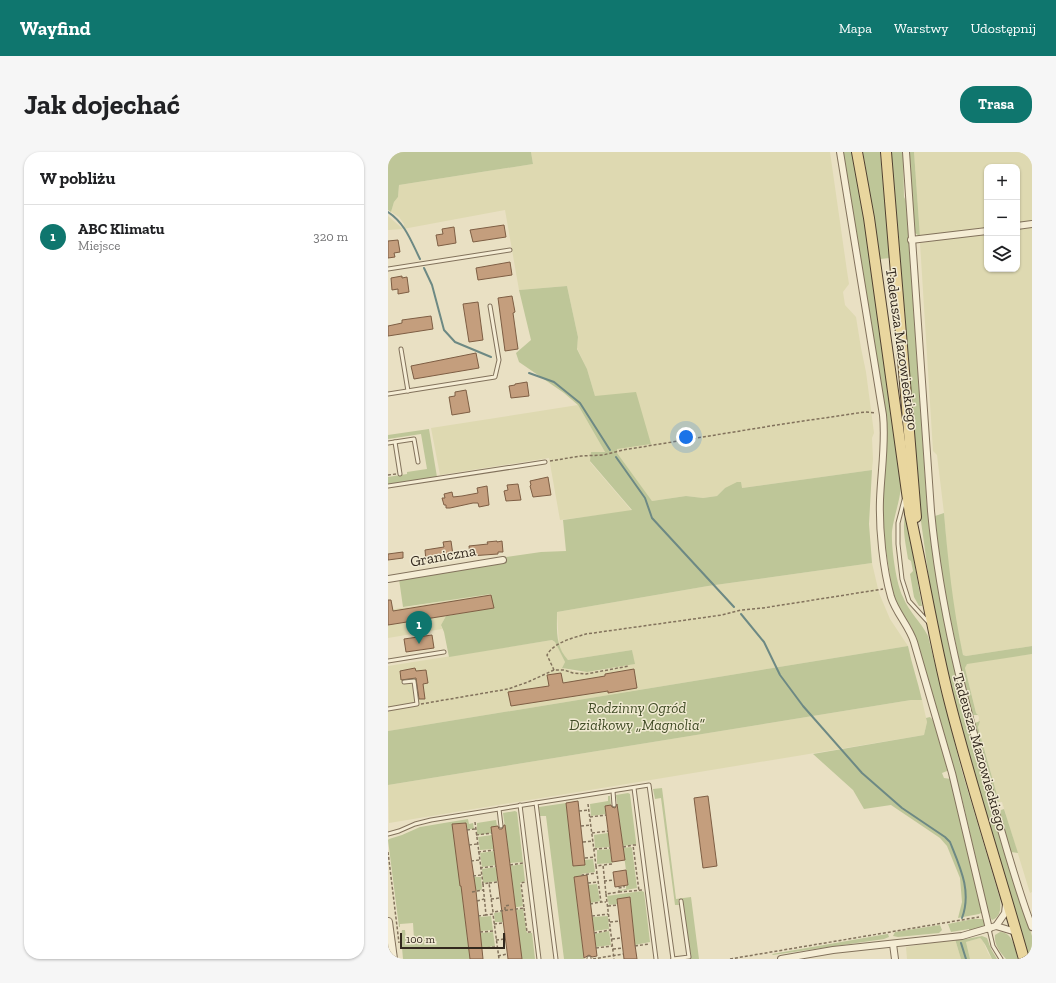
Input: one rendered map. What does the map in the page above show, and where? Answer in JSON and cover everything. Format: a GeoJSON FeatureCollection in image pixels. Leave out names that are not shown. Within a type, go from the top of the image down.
{"type":"FeatureCollection","features":[{"type":"Feature","properties":{"kind":"main road","name":"Tadeusza Mazowieckiego"},"geometry":{"type":"LineString","coordinates":[[857,152],[869,218],[906,492],[932,627],[948,697],[966,765],[1024,959]]}},
{"type":"Feature","properties":{"kind":"main road","name":"Tadeusza Mazowieckiego"},"geometry":{"type":"LineString","coordinates":[[886,152],[918,551]]}},
{"type":"Feature","properties":{"kind":"street"},"geometry":{"type":"LineString","coordinates":[[840,152],[883,415],[884,442],[880,513],[882,543],[889,588],[894,605],[910,629],[914,642],[952,773],[989,929]]}},
{"type":"Feature","properties":{"kind":"street"},"geometry":{"type":"LineString","coordinates":[[906,152],[930,511],[937,569],[968,716],[1013,870],[1032,927]]}},
{"type":"Feature","properties":{"kind":"street"},"geometry":{"type":"LineString","coordinates":[[1020,226],[1032,224]]}},
{"type":"Feature","properties":{"kind":"street"},"geometry":{"type":"LineString","coordinates":[[911,240],[984,231]]}},
{"type":"Feature","properties":{"kind":"street","name":"Graniczna"},"geometry":{"type":"LineString","coordinates":[[388,579],[502,560]]}},
{"type":"Feature","properties":{"kind":"street"},"geometry":{"type":"LineString","coordinates":[[782,959],[833,950],[962,936],[989,929],[996,926],[1005,913],[1007,900]]}},
{"type":"Feature","properties":{"kind":"street"},"geometry":{"type":"LineString","coordinates":[[388,922],[393,959]]}},
{"type":"Feature","properties":{"kind":"street"},"geometry":{"type":"LineString","coordinates":[[996,926],[1016,932]]}},
{"type":"Feature","properties":{"kind":"street"},"geometry":{"type":"LineString","coordinates":[[893,944],[895,959]]}},
{"type":"Feature","properties":{"kind":"lane"},"geometry":{"type":"LineString","coordinates":[[388,269],[510,250]]}},
{"type":"Feature","properties":{"kind":"lane"},"geometry":{"type":"LineString","coordinates":[[388,394],[495,377],[498,360],[490,306]]}},
{"type":"Feature","properties":{"kind":"lane"},"geometry":{"type":"LineString","coordinates":[[401,349],[408,391]]}},
{"type":"Feature","properties":{"kind":"lane"},"geometry":{"type":"LineString","coordinates":[[388,443],[414,440],[418,462]]}},
{"type":"Feature","properties":{"kind":"lane"},"geometry":{"type":"LineString","coordinates":[[395,442],[400,474]]}},
{"type":"Feature","properties":{"kind":"lane"},"geometry":{"type":"LineString","coordinates":[[388,486],[545,462]]}},
{"type":"Feature","properties":{"kind":"lane"},"geometry":{"type":"LineString","coordinates":[[906,492],[898,523],[898,544],[902,579],[909,601],[932,627]]}},
{"type":"Feature","properties":{"kind":"lane"},"geometry":{"type":"LineString","coordinates":[[388,661],[444,652]]}},
{"type":"Feature","properties":{"kind":"lane"},"geometry":{"type":"LineString","coordinates":[[388,708],[417,704],[414,681],[404,682]]}},
{"type":"Feature","properties":{"kind":"lane"},"geometry":{"type":"LineString","coordinates":[[388,834],[415,824],[649,785],[673,959],[689,957],[681,901]]}},
{"type":"Feature","properties":{"kind":"lane"},"geometry":{"type":"LineString","coordinates":[[634,788],[656,959]]}},
{"type":"Feature","properties":{"kind":"lane"},"geometry":{"type":"LineString","coordinates":[[613,791],[614,804]]}},
{"type":"Feature","properties":{"kind":"lane"},"geometry":{"type":"LineString","coordinates":[[536,803],[556,959]]}},
{"type":"Feature","properties":{"kind":"lane"},"geometry":{"type":"LineString","coordinates":[[520,806],[539,959]]}},
{"type":"Feature","properties":{"kind":"lane"},"geometry":{"type":"LineString","coordinates":[[499,809],[501,826]]}},
{"type":"Feature","properties":{"kind":"lane"},"geometry":{"type":"LineString","coordinates":[[989,929],[993,946],[1001,959]]}},
{"type":"Feature","properties":{"kind":"path"},"geometry":{"type":"LineString","coordinates":[[545,462],[581,456],[603,455],[623,450],[865,412],[873,412],[883,415]]}},
{"type":"Feature","properties":{"kind":"path"},"geometry":{"type":"LineString","coordinates":[[388,475],[400,474]]}},
{"type":"Feature","properties":{"kind":"path"},"geometry":{"type":"LineString","coordinates":[[554,670],[547,655],[550,650],[571,638],[586,634],[722,615],[741,610],[763,608],[889,588]]}},
{"type":"Feature","properties":{"kind":"path"},"geometry":{"type":"LineString","coordinates":[[417,704],[508,689],[554,670],[564,670],[573,673],[586,674],[629,666]]}},
{"type":"Feature","properties":{"kind":"path"},"geometry":{"type":"LineString","coordinates":[[588,804],[601,902]]}},
{"type":"Feature","properties":{"kind":"path"},"geometry":{"type":"LineString","coordinates":[[579,811],[589,810]]}},
{"type":"Feature","properties":{"kind":"path"},"geometry":{"type":"LineString","coordinates":[[590,817],[606,815]]}},
{"type":"Feature","properties":{"kind":"path"},"geometry":{"type":"LineString","coordinates":[[475,822],[486,915]]}},
{"type":"Feature","properties":{"kind":"path"},"geometry":{"type":"LineString","coordinates":[[581,826],[591,825]]}},
{"type":"Feature","properties":{"kind":"path"},"geometry":{"type":"LineString","coordinates":[[467,830],[476,830]]}},
{"type":"Feature","properties":{"kind":"path"},"geometry":{"type":"LineString","coordinates":[[592,834],[608,832]]}},
{"type":"Feature","properties":{"kind":"path"},"geometry":{"type":"LineString","coordinates":[[476,835],[492,834]]}},
{"type":"Feature","properties":{"kind":"path"},"geometry":{"type":"LineString","coordinates":[[583,842],[593,841]]}},
{"type":"Feature","properties":{"kind":"path"},"geometry":{"type":"LineString","coordinates":[[469,845],[477,844]]}},
{"type":"Feature","properties":{"kind":"path"},"geometry":{"type":"LineString","coordinates":[[623,847],[633,845]]}},
{"type":"Feature","properties":{"kind":"path"},"geometry":{"type":"LineString","coordinates":[[594,849],[610,848]]}},
{"type":"Feature","properties":{"kind":"path"},"geometry":{"type":"LineString","coordinates":[[478,852],[494,850]]}},
{"type":"Feature","properties":{"kind":"path"},"geometry":{"type":"LineString","coordinates":[[388,852],[400,946]]}},
{"type":"Feature","properties":{"kind":"path"},"geometry":{"type":"LineString","coordinates":[[585,858],[595,857]]}},
{"type":"Feature","properties":{"kind":"path"},"geometry":{"type":"LineString","coordinates":[[471,861],[479,860]]}},
{"type":"Feature","properties":{"kind":"path"},"geometry":{"type":"LineString","coordinates":[[510,865],[524,863]]}},
{"type":"Feature","properties":{"kind":"path"},"geometry":{"type":"LineString","coordinates":[[596,866],[612,864]]}},
{"type":"Feature","properties":{"kind":"path"},"geometry":{"type":"LineString","coordinates":[[480,868],[496,866]]}},
{"type":"Feature","properties":{"kind":"path"},"geometry":{"type":"LineString","coordinates":[[602,866],[614,959]]}},
{"type":"Feature","properties":{"kind":"path"},"geometry":{"type":"LineString","coordinates":[[582,876],[597,873]]}},
{"type":"Feature","properties":{"kind":"path"},"geometry":{"type":"LineString","coordinates":[[473,876],[481,874]]}},
{"type":"Feature","properties":{"kind":"path"},"geometry":{"type":"LineString","coordinates":[[604,881],[614,880]]}},
{"type":"Feature","properties":{"kind":"path"},"geometry":{"type":"LineString","coordinates":[[482,884],[498,882]]}},
{"type":"Feature","properties":{"kind":"path"},"geometry":{"type":"LineString","coordinates":[[489,883],[493,912],[524,908],[521,883],[527,882]]}},
{"type":"Feature","properties":{"kind":"path"},"geometry":{"type":"LineString","coordinates":[[588,883],[598,882]]}},
{"type":"Feature","properties":{"kind":"path"},"geometry":{"type":"LineString","coordinates":[[619,892],[618,888],[624,886]]}},
{"type":"Feature","properties":{"kind":"path"},"geometry":{"type":"LineString","coordinates":[[472,892],[483,890]]}},
{"type":"Feature","properties":{"kind":"path"},"geometry":{"type":"LineString","coordinates":[[606,894],[647,890]]}},
{"type":"Feature","properties":{"kind":"path"},"geometry":{"type":"LineString","coordinates":[[491,899],[500,898]]}},
{"type":"Feature","properties":{"kind":"path"},"geometry":{"type":"LineString","coordinates":[[477,900],[484,899]]}},
{"type":"Feature","properties":{"kind":"path"},"geometry":{"type":"LineString","coordinates":[[590,904],[607,902]]}},
{"type":"Feature","properties":{"kind":"path"},"geometry":{"type":"LineString","coordinates":[[506,910],[505,906],[510,905]]}},
{"type":"Feature","properties":{"kind":"path"},"geometry":{"type":"LineString","coordinates":[[607,906],[618,905]]}},
{"type":"Feature","properties":{"kind":"path"},"geometry":{"type":"LineString","coordinates":[[478,916],[493,914],[499,959]]}},
{"type":"Feature","properties":{"kind":"path"},"geometry":{"type":"LineString","coordinates":[[592,916],[608,914]]}},
{"type":"Feature","properties":{"kind":"path"},"geometry":{"type":"LineString","coordinates":[[730,959],[986,915]]}},
{"type":"Feature","properties":{"kind":"path"},"geometry":{"type":"LineString","coordinates":[[609,922],[620,921]]}},
{"type":"Feature","properties":{"kind":"path"},"geometry":{"type":"LineString","coordinates":[[494,924],[503,923]]}},
{"type":"Feature","properties":{"kind":"path"},"geometry":{"type":"LineString","coordinates":[[594,933],[610,930]]}},
{"type":"Feature","properties":{"kind":"path"},"geometry":{"type":"LineString","coordinates":[[480,932],[495,931]]}},
{"type":"Feature","properties":{"kind":"path"},"geometry":{"type":"LineString","coordinates":[[612,938],[621,938]]}},
{"type":"Feature","properties":{"kind":"path"},"geometry":{"type":"LineString","coordinates":[[496,940],[505,939]]}},
{"type":"Feature","properties":{"kind":"path"},"geometry":{"type":"LineString","coordinates":[[635,946],[652,944]]}},
{"type":"Feature","properties":{"kind":"path"},"geometry":{"type":"LineString","coordinates":[[596,948],[612,946]]}},
{"type":"Feature","properties":{"kind":"path"},"geometry":{"type":"LineString","coordinates":[[482,948],[497,947]]}},
{"type":"Feature","properties":{"kind":"path"},"geometry":{"type":"LineString","coordinates":[[613,949],[623,948]]}},
{"type":"Feature","properties":{"kind":"path"},"geometry":{"type":"LineString","coordinates":[[498,956],[507,954]]}},
{"type":"Feature","properties":{"kind":"path"},"geometry":{"type":"LineString","coordinates":[[590,958],[593,959],[623,954]]}},
{"type":"Feature","properties":{"kind":"shaded area"},"geometry":{"type":"Polygon","coordinates":[[[531,152],[830,152],[849,284],[843,292],[845,305],[856,317],[866,372],[874,433],[872,438],[872,470],[742,488],[725,488],[717,496],[703,498],[686,496],[652,501],[617,454],[617,449],[595,396],[587,369],[577,348],[578,337],[567,286],[519,290],[505,210],[403,229],[404,224],[399,217],[391,212],[394,202],[398,197],[399,185],[533,164],[531,152]]]}},
{"type":"Feature","properties":{"kind":"shaded area"},"geometry":{"type":"Polygon","coordinates":[[[914,152],[1032,152],[1032,222],[1020,224],[1020,164],[984,164],[984,228],[920,237],[914,152]]]}},
{"type":"Feature","properties":{"kind":"shaded area"},"geometry":{"type":"Polygon","coordinates":[[[388,216],[403,229],[388,230],[388,216]]]}},
{"type":"Feature","properties":{"kind":"shaded area"},"geometry":{"type":"Polygon","coordinates":[[[1032,226],[1032,646],[966,656],[963,655],[956,623],[949,574],[937,455],[933,451],[920,243],[984,233],[984,272],[1020,272],[1020,228],[1032,226]]]}},
{"type":"Feature","properties":{"kind":"shaded area"},"geometry":{"type":"Polygon","coordinates":[[[578,405],[605,452],[590,462],[632,511],[560,520],[549,458],[440,475],[431,428],[578,405]]]}},
{"type":"Feature","properties":{"kind":"shaded area"},"geometry":{"type":"Polygon","coordinates":[[[872,563],[879,593],[890,619],[908,646],[388,731],[388,666],[552,640],[555,642],[565,662],[562,668],[577,672],[598,671],[634,664],[632,650],[568,660],[559,646],[557,612],[708,586],[872,563]]]}},
{"type":"Feature","properties":{"kind":"shaded area"},"geometry":{"type":"Polygon","coordinates":[[[491,594],[494,608],[446,616],[441,625],[442,629],[388,638],[388,610],[491,594]]]}},
{"type":"Feature","properties":{"kind":"shaded area"},"geometry":{"type":"Polygon","coordinates":[[[1032,654],[1032,892],[1030,893],[1002,802],[999,802],[978,726],[979,717],[976,713],[965,668],[967,663],[1032,654]]]}},
{"type":"Feature","properties":{"kind":"shaded area"},"geometry":{"type":"Polygon","coordinates":[[[911,700],[922,700],[927,722],[924,735],[389,823],[388,785],[911,700]]]}},
{"type":"Feature","properties":{"kind":"shaded area"},"geometry":{"type":"Polygon","coordinates":[[[980,938],[992,959],[970,959],[966,942],[980,938]]]}},
{"type":"Feature","properties":{"kind":"shaded area"},"geometry":{"type":"Polygon","coordinates":[[[955,939],[961,959],[907,959],[906,947],[955,939]]]}},
{"type":"Feature","properties":{"kind":"green space"},"geometry":{"type":"Polygon","coordinates":[[[388,152],[531,152],[533,164],[399,185],[398,197],[394,202],[391,212],[388,210],[388,152]]]}},
{"type":"Feature","properties":{"kind":"green space"},"geometry":{"type":"Polygon","coordinates":[[[843,152],[854,152],[866,224],[901,486],[892,531],[893,555],[896,574],[900,591],[928,636],[961,768],[1000,899],[999,914],[992,920],[989,915],[962,799],[918,645],[911,626],[899,609],[893,595],[885,544],[883,514],[884,403],[843,152]]]}},
{"type":"Feature","properties":{"kind":"green space"},"geometry":{"type":"Polygon","coordinates":[[[863,152],[880,152],[890,258],[880,259],[863,152]]]}},
{"type":"Feature","properties":{"kind":"green space"},"geometry":{"type":"Polygon","coordinates":[[[890,152],[903,152],[904,197],[906,201],[927,506],[935,570],[967,725],[1032,936],[1032,959],[1029,959],[956,710],[931,594],[920,514],[890,152]]]}},
{"type":"Feature","properties":{"kind":"green space"},"geometry":{"type":"Polygon","coordinates":[[[909,152],[914,152],[920,237],[913,231],[909,152]]]}},
{"type":"Feature","properties":{"kind":"green space"},"geometry":{"type":"Polygon","coordinates":[[[567,286],[578,337],[577,349],[587,369],[595,396],[636,392],[651,444],[617,449],[617,453],[652,501],[686,496],[703,498],[717,496],[725,488],[737,482],[741,482],[742,488],[872,470],[869,524],[872,563],[708,586],[557,612],[557,631],[559,643],[568,660],[632,650],[635,664],[587,672],[562,668],[565,662],[555,642],[552,640],[449,657],[444,632],[441,625],[446,616],[493,608],[491,594],[403,607],[399,579],[507,561],[506,557],[541,552],[566,551],[563,520],[632,510],[590,461],[591,452],[605,452],[578,405],[564,393],[519,362],[516,353],[531,340],[519,290],[567,286]]]}},
{"type":"Feature","properties":{"kind":"green space"},"geometry":{"type":"Polygon","coordinates":[[[429,429],[437,477],[388,484],[388,477],[427,469],[421,434],[388,439],[388,435],[429,429]]]}},
{"type":"Feature","properties":{"kind":"green space"},"geometry":{"type":"Polygon","coordinates":[[[944,513],[951,584],[963,655],[966,656],[1032,646],[1032,654],[967,664],[965,668],[976,713],[978,715],[971,715],[943,584],[934,520],[935,516],[944,513]]]}},
{"type":"Feature","properties":{"kind":"green space"},"geometry":{"type":"Polygon","coordinates":[[[905,515],[922,606],[919,606],[914,597],[910,574],[913,571],[911,561],[908,559],[905,537],[905,515]]]}},
{"type":"Feature","properties":{"kind":"green space","name":"Rodzinny Ogród Działkowy „Magnolia”"},"geometry":{"type":"Polygon","coordinates":[[[908,646],[922,700],[911,700],[388,785],[388,731],[908,646]]]}},
{"type":"Feature","properties":{"kind":"green space"},"geometry":{"type":"Polygon","coordinates":[[[930,717],[933,720],[948,769],[942,773],[944,778],[951,779],[981,910],[981,913],[979,914],[958,918],[962,902],[960,878],[947,846],[940,838],[891,805],[864,809],[853,790],[813,754],[924,735],[927,722],[926,718],[930,717]]]}},
{"type":"Feature","properties":{"kind":"green space"},"geometry":{"type":"Polygon","coordinates":[[[980,721],[978,727],[999,802],[996,801],[977,730],[974,725],[980,721]]]}},
{"type":"Feature","properties":{"kind":"green space"},"geometry":{"type":"Polygon","coordinates":[[[662,788],[676,899],[691,897],[699,959],[690,959],[691,956],[682,900],[678,900],[679,905],[675,905],[661,798],[655,799],[653,789],[662,788]]]}},
{"type":"Feature","properties":{"kind":"green space"},"geometry":{"type":"Polygon","coordinates":[[[630,794],[636,844],[623,846],[616,795],[630,794]]]}},
{"type":"Feature","properties":{"kind":"green space"},"geometry":{"type":"Polygon","coordinates":[[[608,796],[610,796],[611,805],[605,806],[606,814],[591,816],[590,804],[608,801],[608,796]]]}},
{"type":"Feature","properties":{"kind":"green space"},"geometry":{"type":"Polygon","coordinates":[[[566,803],[573,866],[585,865],[585,860],[593,859],[595,872],[581,874],[581,876],[574,877],[584,959],[564,959],[546,816],[540,816],[539,807],[566,803]]]}},
{"type":"Feature","properties":{"kind":"green space"},"geometry":{"type":"Polygon","coordinates":[[[1004,809],[1018,853],[1011,852],[999,813],[1004,809]]]}},
{"type":"Feature","properties":{"kind":"green space"},"geometry":{"type":"Polygon","coordinates":[[[517,812],[523,862],[510,863],[503,813],[517,812]]]}},
{"type":"Feature","properties":{"kind":"green space"},"geometry":{"type":"Polygon","coordinates":[[[468,819],[469,824],[473,823],[474,829],[467,829],[466,823],[452,824],[473,877],[481,877],[481,890],[462,893],[470,959],[403,959],[401,936],[402,930],[405,930],[406,939],[414,939],[413,923],[400,924],[399,927],[388,840],[420,827],[468,819]]]}},
{"type":"Feature","properties":{"kind":"green space"},"geometry":{"type":"Polygon","coordinates":[[[496,820],[497,826],[492,833],[477,834],[477,823],[496,820]]]}},
{"type":"Feature","properties":{"kind":"green space"},"geometry":{"type":"Polygon","coordinates":[[[608,833],[610,847],[595,848],[594,835],[608,833]]]}},
{"type":"Feature","properties":{"kind":"green space"},"geometry":{"type":"Polygon","coordinates":[[[492,835],[494,849],[480,850],[478,837],[492,835]]]}},
{"type":"Feature","properties":{"kind":"green space"},"geometry":{"type":"Polygon","coordinates":[[[631,847],[637,888],[620,891],[626,889],[626,886],[628,885],[623,848],[631,847]]]}},
{"type":"Feature","properties":{"kind":"green space"},"geometry":{"type":"Polygon","coordinates":[[[610,849],[612,863],[597,864],[597,850],[610,849]]]}},
{"type":"Feature","properties":{"kind":"green space"},"geometry":{"type":"Polygon","coordinates":[[[494,851],[496,865],[482,867],[480,853],[494,851]]]}},
{"type":"Feature","properties":{"kind":"green space"},"geometry":{"type":"Polygon","coordinates":[[[523,864],[525,881],[520,883],[523,906],[507,909],[515,904],[510,866],[523,864]]]}},
{"type":"Feature","properties":{"kind":"green space"},"geometry":{"type":"Polygon","coordinates":[[[496,867],[498,881],[483,883],[482,869],[496,867]]]}},
{"type":"Feature","properties":{"kind":"green space"},"geometry":{"type":"Polygon","coordinates":[[[597,884],[600,901],[590,903],[588,885],[597,884]]]}},
{"type":"Feature","properties":{"kind":"green space"},"geometry":{"type":"Polygon","coordinates":[[[642,891],[644,892],[650,942],[635,945],[630,897],[617,899],[618,904],[609,905],[607,896],[642,891]]]}},
{"type":"Feature","properties":{"kind":"green space"},"geometry":{"type":"Polygon","coordinates":[[[523,909],[527,933],[532,933],[535,959],[522,959],[503,916],[503,922],[495,922],[494,913],[523,909]]]}},
{"type":"Feature","properties":{"kind":"green space"},"geometry":{"type":"Polygon","coordinates":[[[491,916],[493,930],[480,931],[479,917],[491,916]]]}},
{"type":"Feature","properties":{"kind":"green space"},"geometry":{"type":"Polygon","coordinates":[[[608,916],[609,929],[594,931],[592,917],[608,916]]]}},
{"type":"Feature","properties":{"kind":"green space"},"geometry":{"type":"Polygon","coordinates":[[[973,919],[985,920],[984,926],[969,931],[969,929],[951,932],[948,924],[973,919]]]}},
{"type":"Feature","properties":{"kind":"green space"},"geometry":{"type":"Polygon","coordinates":[[[940,925],[942,930],[939,933],[898,937],[893,936],[895,932],[940,925]]]}},
{"type":"Feature","properties":{"kind":"green space"},"geometry":{"type":"Polygon","coordinates":[[[609,931],[611,945],[596,947],[594,934],[609,931]]]}},
{"type":"Feature","properties":{"kind":"green space"},"geometry":{"type":"Polygon","coordinates":[[[493,932],[495,946],[482,948],[480,933],[493,932]]]}},
{"type":"Feature","properties":{"kind":"green space"},"geometry":{"type":"Polygon","coordinates":[[[1000,932],[1011,938],[1018,959],[1006,959],[996,945],[995,935],[1000,932]]]}},
{"type":"Feature","properties":{"kind":"green space"},"geometry":{"type":"Polygon","coordinates":[[[888,934],[889,937],[884,939],[772,954],[888,934]]]}},
{"type":"Feature","properties":{"kind":"green space"},"geometry":{"type":"Polygon","coordinates":[[[982,936],[987,938],[997,959],[992,959],[980,938],[966,942],[970,959],[961,959],[955,939],[966,939],[982,936]]]}},
{"type":"Feature","properties":{"kind":"building"},"geometry":{"type":"Polygon","coordinates":[[[504,225],[506,237],[473,242],[470,230],[504,225]]]}},
{"type":"Feature","properties":{"kind":"building"},"geometry":{"type":"Polygon","coordinates":[[[454,227],[456,243],[438,246],[436,235],[443,234],[442,229],[454,227]]]}},
{"type":"Feature","properties":{"kind":"building"},"geometry":{"type":"Polygon","coordinates":[[[398,240],[400,252],[394,253],[395,257],[388,258],[388,241],[398,240]]]}},
{"type":"Feature","properties":{"kind":"building"},"geometry":{"type":"Polygon","coordinates":[[[510,262],[512,275],[478,280],[476,268],[510,262]]]}},
{"type":"Feature","properties":{"kind":"building"},"geometry":{"type":"Polygon","coordinates":[[[402,276],[402,278],[407,277],[409,292],[398,294],[398,289],[392,290],[391,278],[402,276]]]}},
{"type":"Feature","properties":{"kind":"building"},"geometry":{"type":"Polygon","coordinates":[[[512,296],[518,349],[505,351],[498,298],[512,296]]]}},
{"type":"Feature","properties":{"kind":"building"},"geometry":{"type":"Polygon","coordinates":[[[478,302],[483,340],[469,342],[463,304],[478,302]]]}},
{"type":"Feature","properties":{"kind":"building"},"geometry":{"type":"Polygon","coordinates":[[[431,316],[433,329],[388,336],[388,326],[402,323],[402,320],[431,316]]]}},
{"type":"Feature","properties":{"kind":"building"},"geometry":{"type":"Polygon","coordinates":[[[476,353],[479,368],[414,379],[411,366],[476,353]]]}},
{"type":"Feature","properties":{"kind":"building"},"geometry":{"type":"Polygon","coordinates":[[[527,382],[529,396],[511,398],[509,386],[527,382]]]}},
{"type":"Feature","properties":{"kind":"building"},"geometry":{"type":"Polygon","coordinates":[[[466,390],[470,412],[452,415],[449,397],[455,396],[455,392],[466,390]]]}},
{"type":"Feature","properties":{"kind":"building"},"geometry":{"type":"Polygon","coordinates":[[[548,477],[551,495],[533,497],[530,481],[548,477]]]}},
{"type":"Feature","properties":{"kind":"building"},"geometry":{"type":"Polygon","coordinates":[[[518,484],[521,500],[506,501],[504,491],[508,490],[507,485],[518,484]]]}},
{"type":"Feature","properties":{"kind":"building"},"geometry":{"type":"Polygon","coordinates":[[[487,486],[489,505],[479,507],[478,503],[473,503],[446,508],[446,505],[444,505],[442,498],[445,498],[444,494],[452,492],[453,497],[462,496],[478,493],[477,488],[487,486]]]}},
{"type":"Feature","properties":{"kind":"building"},"geometry":{"type":"Polygon","coordinates":[[[451,541],[453,555],[441,557],[441,559],[426,561],[425,550],[444,547],[443,542],[451,541]]]}},
{"type":"Feature","properties":{"kind":"building"},"geometry":{"type":"Polygon","coordinates":[[[502,541],[503,552],[498,552],[498,554],[470,556],[469,546],[488,544],[487,542],[502,541]]]}},
{"type":"Feature","properties":{"kind":"building"},"geometry":{"type":"Polygon","coordinates":[[[403,552],[403,558],[388,560],[388,554],[403,552]]]}},
{"type":"Feature","properties":{"kind":"building"},"geometry":{"type":"Polygon","coordinates":[[[491,595],[494,608],[388,625],[388,600],[391,600],[393,611],[491,595]]]}},
{"type":"Feature","properties":{"kind":"building"},"geometry":{"type":"Polygon","coordinates":[[[432,635],[434,648],[406,652],[404,639],[432,635]]]}},
{"type":"Feature","properties":{"kind":"building"},"geometry":{"type":"Polygon","coordinates":[[[415,668],[416,671],[426,670],[428,683],[423,684],[425,699],[419,699],[416,678],[401,680],[400,671],[415,668]]]}},
{"type":"Feature","properties":{"kind":"building"},"geometry":{"type":"Polygon","coordinates":[[[634,669],[637,688],[511,706],[508,692],[549,686],[547,675],[561,673],[563,683],[605,676],[605,674],[634,669]]]}},
{"type":"Feature","properties":{"kind":"building"},"geometry":{"type":"Polygon","coordinates":[[[708,796],[717,866],[703,868],[694,798],[708,796]]]}},
{"type":"Feature","properties":{"kind":"building"},"geometry":{"type":"Polygon","coordinates":[[[578,801],[585,865],[573,866],[566,803],[578,801]]]}},
{"type":"Feature","properties":{"kind":"building"},"geometry":{"type":"Polygon","coordinates":[[[617,804],[625,860],[612,862],[605,806],[611,805],[615,808],[617,804]]]}},
{"type":"Feature","properties":{"kind":"building"},"geometry":{"type":"Polygon","coordinates":[[[466,823],[476,891],[483,959],[470,959],[452,824],[466,823]]]}},
{"type":"Feature","properties":{"kind":"building"},"geometry":{"type":"Polygon","coordinates":[[[504,825],[522,959],[508,959],[491,827],[498,826],[499,829],[502,829],[504,825]]]}},
{"type":"Feature","properties":{"kind":"building"},"geometry":{"type":"Polygon","coordinates":[[[626,870],[628,885],[615,887],[613,872],[626,870]]]}},
{"type":"Feature","properties":{"kind":"building"},"geometry":{"type":"Polygon","coordinates":[[[587,875],[597,956],[592,957],[589,955],[584,958],[574,877],[587,875]]]}},
{"type":"Feature","properties":{"kind":"building"},"geometry":{"type":"Polygon","coordinates":[[[630,897],[637,959],[624,959],[617,899],[630,897]]]}},
{"type":"Feature","properties":{"kind":"waterway"},"geometry":{"type":"LineString","coordinates":[[388,212],[399,221],[420,259]]}},
{"type":"Feature","properties":{"kind":"waterway"},"geometry":{"type":"LineString","coordinates":[[424,268],[432,285],[444,330],[455,342],[491,357]]}},
{"type":"Feature","properties":{"kind":"waterway"},"geometry":{"type":"LineString","coordinates":[[529,373],[554,382],[580,403],[610,450]]}},
{"type":"Feature","properties":{"kind":"waterway"},"geometry":{"type":"LineString","coordinates":[[616,457],[645,498],[652,518],[734,607]]}},
{"type":"Feature","properties":{"kind":"waterway"},"geometry":{"type":"LineString","coordinates":[[741,614],[764,642],[780,675],[803,706],[862,773],[902,808],[950,842],[964,879],[966,898],[962,918]]}},
{"type":"Feature","properties":{"kind":"waterway"},"geometry":{"type":"LineString","coordinates":[[961,943],[966,959]]}},
{"type":"Feature","properties":{"kind":"place","name":"ABC Klimatu"},"geometry":{"type":"Point","coordinates":[419,644]}}]}
